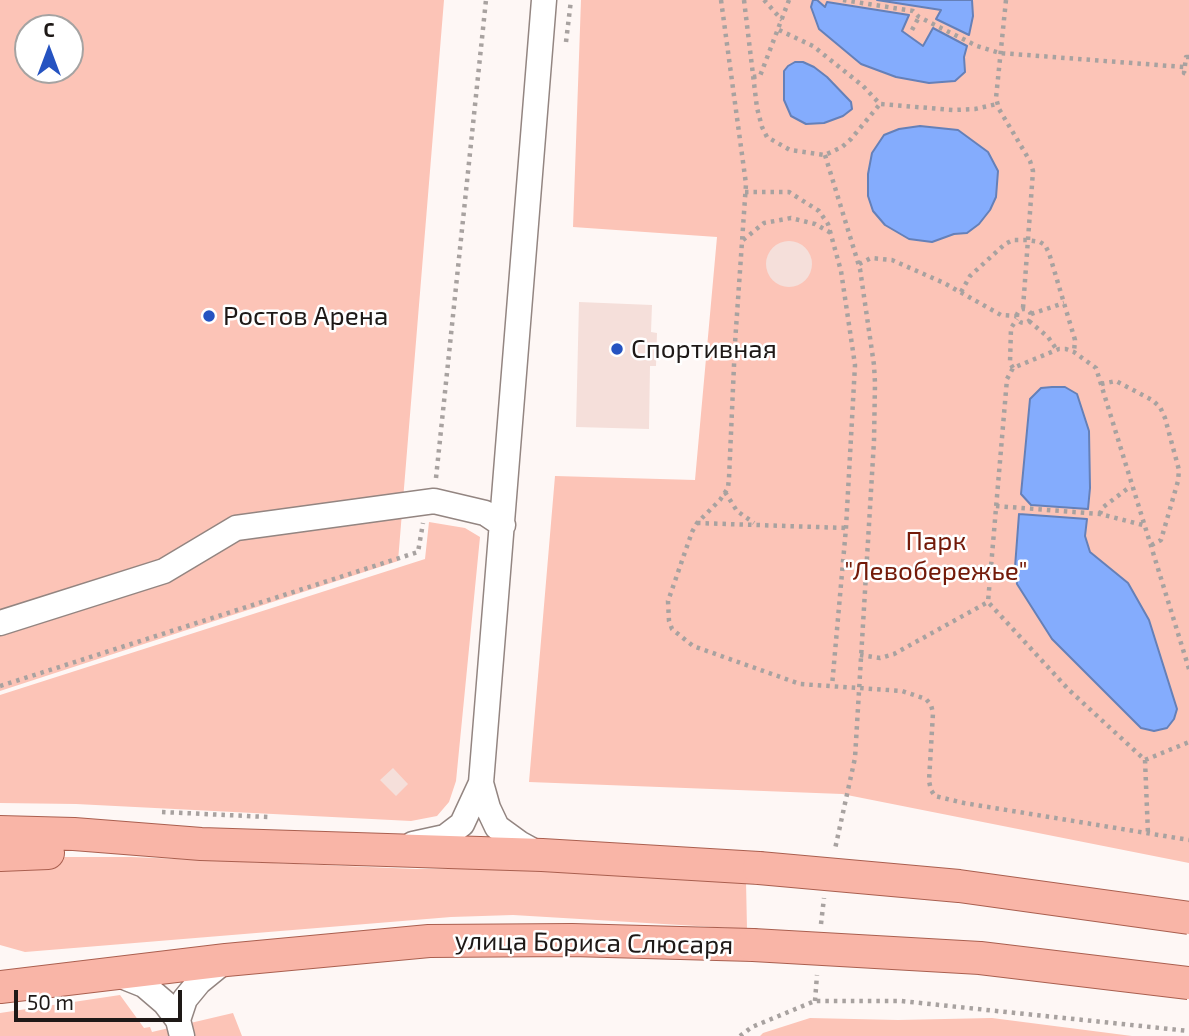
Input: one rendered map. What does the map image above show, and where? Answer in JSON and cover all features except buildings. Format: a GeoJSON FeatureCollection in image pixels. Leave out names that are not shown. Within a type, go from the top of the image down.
{"type":"FeatureCollection","features":[{"type":"Feature","properties":{"kind":"main road"},"geometry":{"type":"LineString","coordinates":[[0,855],[139,853],[153,826]]}},
{"type":"Feature","properties":{"kind":"main road"},"geometry":{"type":"LineString","coordinates":[[0,832],[74,834],[153,826],[379,850],[542,855],[759,867],[958,886],[1189,919]]}},
{"type":"Feature","properties":{"kind":"main road","name":"улица Бориса Слюсаря"},"geometry":{"type":"LineString","coordinates":[[0,987],[226,960],[429,941],[572,940],[753,945],[980,958],[1189,983]]}},
{"type":"Feature","properties":{"kind":"main road"},"geometry":{"type":"LineString","coordinates":[[0,966],[15,967],[118,957],[135,961],[129,971]]}},
{"type":"Feature","properties":{"kind":"street"},"geometry":{"type":"LineString","coordinates":[[379,850],[390,850],[444,836],[462,824],[481,783],[544,0]]}},
{"type":"Feature","properties":{"kind":"street"},"geometry":{"type":"LineString","coordinates":[[0,623],[164,571],[236,528],[434,501],[485,513],[503,524]]}},
{"type":"Feature","properties":{"kind":"street"},"geometry":{"type":"LineString","coordinates":[[481,783],[497,827],[542,855]]}},
{"type":"Feature","properties":{"kind":"street"},"geometry":{"type":"LineString","coordinates":[[180,1028],[185,999],[199,982],[226,960]]}},
{"type":"Feature","properties":{"kind":"street"},"geometry":{"type":"LineString","coordinates":[[129,971],[165,1003],[180,1028]]}},
{"type":"Feature","properties":{"kind":"path"},"geometry":{"type":"LineString","coordinates":[[0,686],[418,552],[423,521],[434,501],[486,0]]}},
{"type":"Feature","properties":{"kind":"path"},"geometry":{"type":"LineString","coordinates":[[721,0],[746,184],[729,478],[725,492],[691,532],[668,601],[669,621],[673,629],[692,646],[800,684],[910,692],[926,699],[933,713],[929,781],[935,796],[1189,841]]}},
{"type":"Feature","properties":{"kind":"path"},"geometry":{"type":"LineString","coordinates":[[744,0],[757,108],[767,137],[790,150],[825,155],[851,139],[880,104]]}},
{"type":"Feature","properties":{"kind":"path"},"geometry":{"type":"LineString","coordinates":[[764,0],[782,20]]}},
{"type":"Feature","properties":{"kind":"path"},"geometry":{"type":"LineString","coordinates":[[753,77],[760,76],[789,0]]}},
{"type":"Feature","properties":{"kind":"path"},"geometry":{"type":"LineString","coordinates":[[843,0],[913,11],[919,17],[977,46],[1000,53],[1184,67]]}},
{"type":"Feature","properties":{"kind":"path"},"geometry":{"type":"LineString","coordinates":[[1006,0],[996,82],[997,104],[1033,171],[1023,308]]}},
{"type":"Feature","properties":{"kind":"path"},"geometry":{"type":"LineString","coordinates":[[912,30],[919,17]]}},
{"type":"Feature","properties":{"kind":"path"},"geometry":{"type":"LineString","coordinates":[[779,30],[813,46],[863,86],[880,104],[953,110],[997,104]]}},
{"type":"Feature","properties":{"kind":"path"},"geometry":{"type":"LineString","coordinates":[[1189,57],[1186,57],[1184,67],[1184,73],[1189,74]]}},
{"type":"Feature","properties":{"kind":"path"},"geometry":{"type":"LineString","coordinates":[[825,155],[859,264],[875,383],[855,758]]}},
{"type":"Feature","properties":{"kind":"path"},"geometry":{"type":"LineString","coordinates":[[745,192],[789,192],[819,211],[831,233],[841,271],[855,353],[846,527],[832,686]]}},
{"type":"Feature","properties":{"kind":"path"},"geometry":{"type":"LineString","coordinates":[[742,240],[764,223],[791,218],[815,224],[831,233]]}},
{"type":"Feature","properties":{"kind":"path"},"geometry":{"type":"LineString","coordinates":[[961,292],[971,276],[1004,244],[1013,240],[1027,240],[1045,245],[1075,340],[1074,352]]}},
{"type":"Feature","properties":{"kind":"path"},"geometry":{"type":"LineString","coordinates":[[859,264],[871,258],[892,260],[961,292],[1001,315],[1017,318],[1021,323],[1029,321]]}},
{"type":"Feature","properties":{"kind":"path"},"geometry":{"type":"LineString","coordinates":[[1031,314],[1064,303]]}},
{"type":"Feature","properties":{"kind":"path"},"geometry":{"type":"LineString","coordinates":[[1023,308],[1028,309],[1031,314],[1029,321]]}},
{"type":"Feature","properties":{"kind":"path"},"geometry":{"type":"LineString","coordinates":[[1013,368],[1010,358],[1011,328],[1018,311],[1023,308]]}},
{"type":"Feature","properties":{"kind":"path"},"geometry":{"type":"LineString","coordinates":[[1029,321],[1048,337],[1057,350]]}},
{"type":"Feature","properties":{"kind":"path"},"geometry":{"type":"LineString","coordinates":[[1147,834],[1145,760],[1069,690],[988,602],[1007,380],[1013,368],[1057,350],[1074,352],[1096,368],[1189,669]]}},
{"type":"Feature","properties":{"kind":"path"},"geometry":{"type":"LineString","coordinates":[[1101,384],[1116,381],[1152,400],[1160,407],[1165,418],[1179,470],[1178,481],[1161,540],[1150,546]]}},
{"type":"Feature","properties":{"kind":"path"},"geometry":{"type":"LineString","coordinates":[[1100,514],[1102,508],[1131,486]]}},
{"type":"Feature","properties":{"kind":"path"},"geometry":{"type":"LineString","coordinates":[[725,492],[737,511],[758,525]]}},
{"type":"Feature","properties":{"kind":"path"},"geometry":{"type":"LineString","coordinates":[[996,506],[1100,514],[1143,525]]}},
{"type":"Feature","properties":{"kind":"path"},"geometry":{"type":"LineString","coordinates":[[696,523],[846,527]]}},
{"type":"Feature","properties":{"kind":"path"},"geometry":{"type":"LineString","coordinates":[[860,655],[880,658],[894,654],[988,602]]}},
{"type":"Feature","properties":{"kind":"path"},"geometry":{"type":"LineString","coordinates":[[1145,760],[1189,742]]}},
{"type":"Feature","properties":{"kind":"path"},"geometry":{"type":"LineString","coordinates":[[153,826],[271,817]]}},
{"type":"Feature","properties":{"kind":"path"},"geometry":{"type":"LineString","coordinates":[[740,1036],[752,1027],[815,1001],[901,1001],[1189,1031]]}},
{"type":"Feature","properties":{"kind":"green space","name":"Ростов Арена"},"geometry":{"type":"Polygon","coordinates":[[[0,0],[444,0],[398,561],[0,691],[0,0]]]}},
{"type":"Feature","properties":{"kind":"green space","name":"Парк \"Левобережье\""},"geometry":{"type":"Polygon","coordinates":[[[581,0],[1189,0],[1189,863],[842,794],[529,782],[555,476],[695,480],[717,237],[573,227],[581,0]]]}},
{"type":"Feature","properties":{"kind":"green space"},"geometry":{"type":"Polygon","coordinates":[[[429,522],[465,528],[480,537],[456,781],[449,802],[437,816],[411,821],[76,804],[0,803],[0,695],[425,559],[429,522]]]}},
{"type":"Feature","properties":{"kind":"green space"},"geometry":{"type":"Polygon","coordinates":[[[27,857],[131,857],[416,869],[564,868],[746,881],[747,929],[513,915],[451,917],[25,952],[0,945],[0,865],[27,857]]]}},
{"type":"Feature","properties":{"kind":"green space"},"geometry":{"type":"Polygon","coordinates":[[[120,995],[144,1028],[150,1027],[152,1032],[233,1013],[242,1036],[0,1036],[0,1013],[120,995]]]}},
{"type":"Feature","properties":{"kind":"green space"},"geometry":{"type":"Polygon","coordinates":[[[810,1018],[992,1018],[1132,1036],[760,1036],[810,1018]]]}},
{"type":"Feature","properties":{"kind":"water"},"geometry":{"type":"Polygon","coordinates":[[[813,0],[825,7],[827,2],[909,15],[902,31],[923,46],[933,28],[967,46],[964,57],[965,72],[955,81],[929,83],[896,77],[861,64],[819,29],[811,7],[813,0]]]}},
{"type":"Feature","properties":{"kind":"water"},"geometry":{"type":"Polygon","coordinates":[[[877,0],[972,0],[973,16],[969,35],[936,19],[941,10],[877,0]]]}},
{"type":"Feature","properties":{"kind":"water"},"geometry":{"type":"Polygon","coordinates":[[[795,62],[814,67],[827,77],[851,102],[852,109],[843,116],[824,123],[806,124],[791,116],[784,100],[784,71],[795,62]]]}},
{"type":"Feature","properties":{"kind":"water"},"geometry":{"type":"Polygon","coordinates":[[[920,126],[958,130],[988,152],[998,171],[996,197],[990,210],[979,224],[967,233],[954,234],[932,242],[909,239],[885,225],[873,211],[868,196],[872,153],[884,135],[899,129],[920,126]]]}},
{"type":"Feature","properties":{"kind":"water"},"geometry":{"type":"Polygon","coordinates":[[[1065,387],[1077,394],[1089,431],[1088,509],[1031,505],[1021,494],[1030,399],[1041,388],[1065,387]]]}},
{"type":"Feature","properties":{"kind":"water"},"geometry":{"type":"Polygon","coordinates":[[[1019,514],[1087,519],[1085,536],[1090,552],[1128,583],[1149,620],[1177,709],[1167,728],[1154,731],[1141,728],[1052,639],[1017,584],[1015,567],[1019,514]]]}},
{"type":"Feature","properties":{"kind":"place","name":"Ростов Арена"},"geometry":{"type":"Point","coordinates":[209,316]}},
{"type":"Feature","properties":{"kind":"place","name":"Спортивная"},"geometry":{"type":"Point","coordinates":[617,349]}}]}
